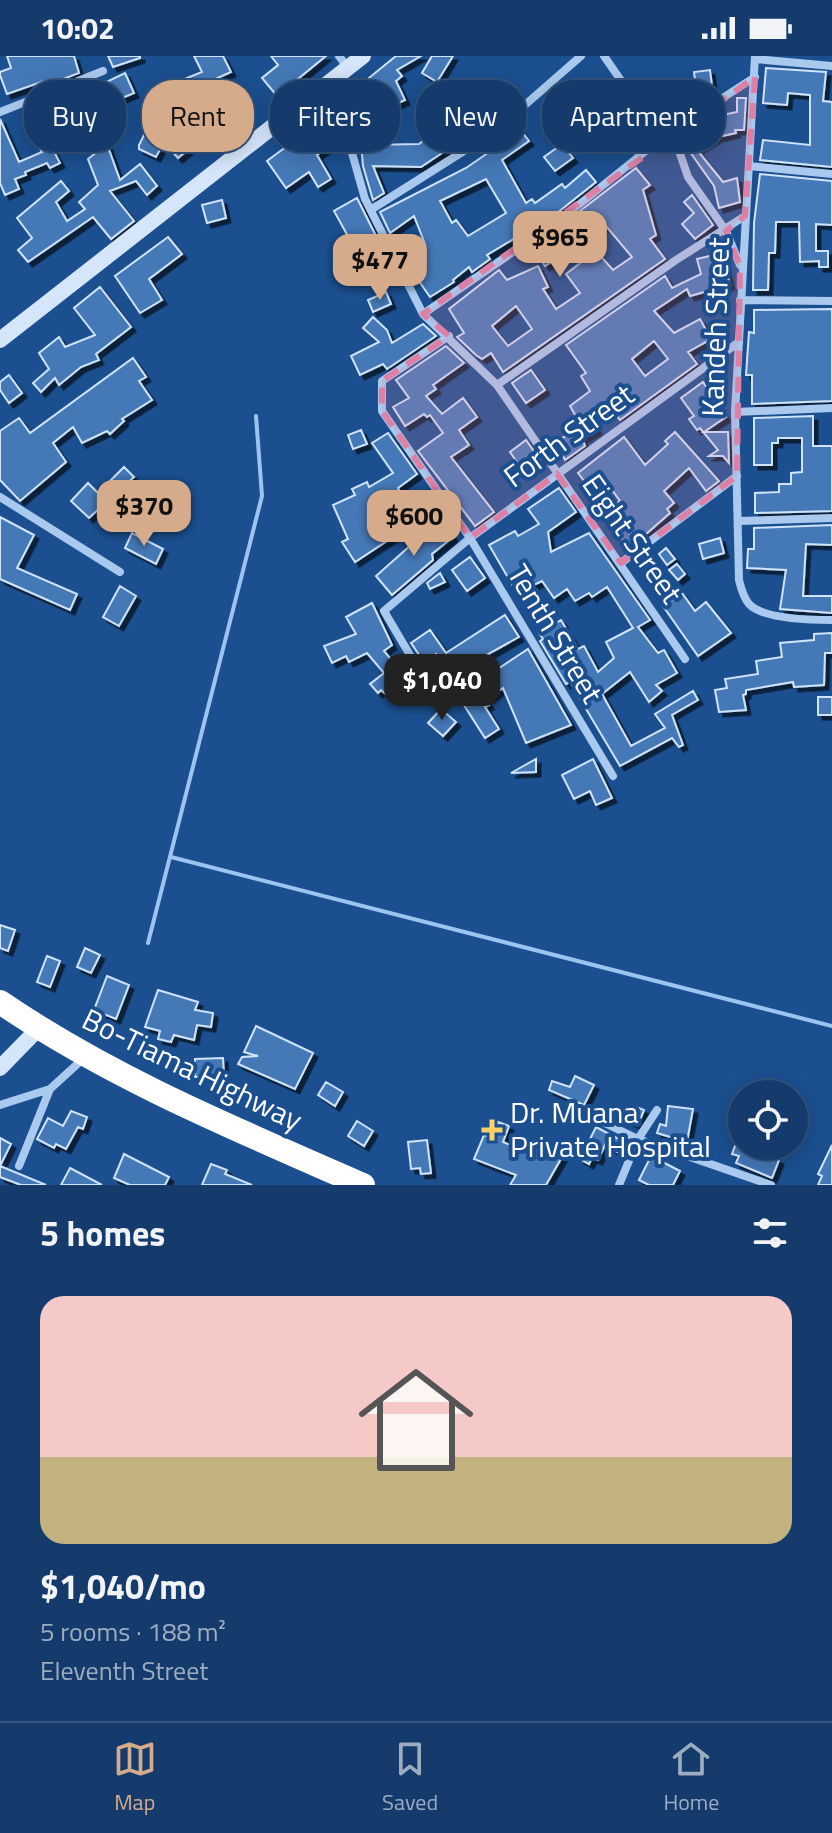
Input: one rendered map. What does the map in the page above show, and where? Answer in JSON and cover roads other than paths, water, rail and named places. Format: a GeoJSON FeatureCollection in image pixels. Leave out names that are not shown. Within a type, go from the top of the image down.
{"type":"FeatureCollection","features":[{"type":"Feature","properties":{"kind":"highway","name":"Bo-Tiama Highway"},"geometry":{"type":"LineString","coordinates":[[0,1002],[85,1057],[189,1109],[358,1184]]}},
{"type":"Feature","properties":{"kind":"street"},"geometry":{"type":"LineString","coordinates":[[326,80],[343,62],[363,56]]}},
{"type":"Feature","properties":{"kind":"street"},"geometry":{"type":"LineString","coordinates":[[372,209],[494,132],[581,56]]}},
{"type":"Feature","properties":{"kind":"street"},"geometry":{"type":"LineString","coordinates":[[604,56],[621,80]]}},
{"type":"Feature","properties":{"kind":"street"},"geometry":{"type":"LineString","coordinates":[[755,57],[832,66]]}},
{"type":"Feature","properties":{"kind":"street","name":"Kandeh Street"},"geometry":{"type":"LineString","coordinates":[[755,57],[740,266],[735,412],[739,580],[745,600],[753,608],[803,621],[832,620]]}},
{"type":"Feature","properties":{"kind":"street"},"geometry":{"type":"LineString","coordinates":[[0,112],[103,71]]}},
{"type":"Feature","properties":{"kind":"street"},"geometry":{"type":"LineString","coordinates":[[725,96],[755,77]]}},
{"type":"Feature","properties":{"kind":"street"},"geometry":{"type":"LineString","coordinates":[[0,340],[270,129]]}},
{"type":"Feature","properties":{"kind":"street"},"geometry":{"type":"LineString","coordinates":[[351,152],[358,183],[423,314],[561,219],[645,152]]}},
{"type":"Feature","properties":{"kind":"street"},"geometry":{"type":"LineString","coordinates":[[679,152],[688,177],[726,231],[740,266]]}},
{"type":"Feature","properties":{"kind":"street"},"geometry":{"type":"LineString","coordinates":[[749,166],[832,174]]}},
{"type":"Feature","properties":{"kind":"street"},"geometry":{"type":"LineString","coordinates":[[497,385],[676,260],[726,231],[745,216]]}},
{"type":"Feature","properties":{"kind":"street"},"geometry":{"type":"LineString","coordinates":[[740,300],[832,301]]}},
{"type":"Feature","properties":{"kind":"street","name":"Eight Street"},"geometry":{"type":"LineString","coordinates":[[423,314],[497,385],[685,659]]}},
{"type":"Feature","properties":{"kind":"street","name":"Tenth Street"},"geometry":{"type":"LineString","coordinates":[[449,336],[382,381],[382,411],[470,538],[613,776]]}},
{"type":"Feature","properties":{"kind":"street","name":"Forth Street"},"geometry":{"type":"LineString","coordinates":[[427,684],[384,611],[393,601],[470,538],[739,342]]}},
{"type":"Feature","properties":{"kind":"street"},"geometry":{"type":"LineString","coordinates":[[735,412],[832,408]]}},
{"type":"Feature","properties":{"kind":"street"},"geometry":{"type":"LineString","coordinates":[[621,563],[737,476]]}},
{"type":"Feature","properties":{"kind":"street"},"geometry":{"type":"LineString","coordinates":[[0,497],[120,572]]}},
{"type":"Feature","properties":{"kind":"street"},"geometry":{"type":"LineString","coordinates":[[739,521],[832,518]]}},
{"type":"Feature","properties":{"kind":"street"},"geometry":{"type":"LineString","coordinates":[[0,1068],[39,1028]]}},
{"type":"Feature","properties":{"kind":"street"},"geometry":{"type":"LineString","coordinates":[[0,1105],[50,1089],[85,1057]]}},
{"type":"Feature","properties":{"kind":"street"},"geometry":{"type":"LineString","coordinates":[[19,1166],[50,1089]]}},
{"type":"Feature","properties":{"kind":"street"},"geometry":{"type":"LineString","coordinates":[[569,1106],[638,1139],[771,1185]]}},
{"type":"Feature","properties":{"kind":"street"},"geometry":{"type":"LineString","coordinates":[[619,1185],[638,1139],[657,1110]]}},
{"type":"Feature","properties":{"kind":"waterway"},"geometry":{"type":"LineString","coordinates":[[148,943],[262,496],[256,416]]}},
{"type":"Feature","properties":{"kind":"waterway"},"geometry":{"type":"LineString","coordinates":[[171,857],[832,1026]]}},
{"type":"Feature","properties":{"kind":"place","name":"Dr. Muana Private Hospital"},"geometry":{"type":"Point","coordinates":[492,1130]}}]}
